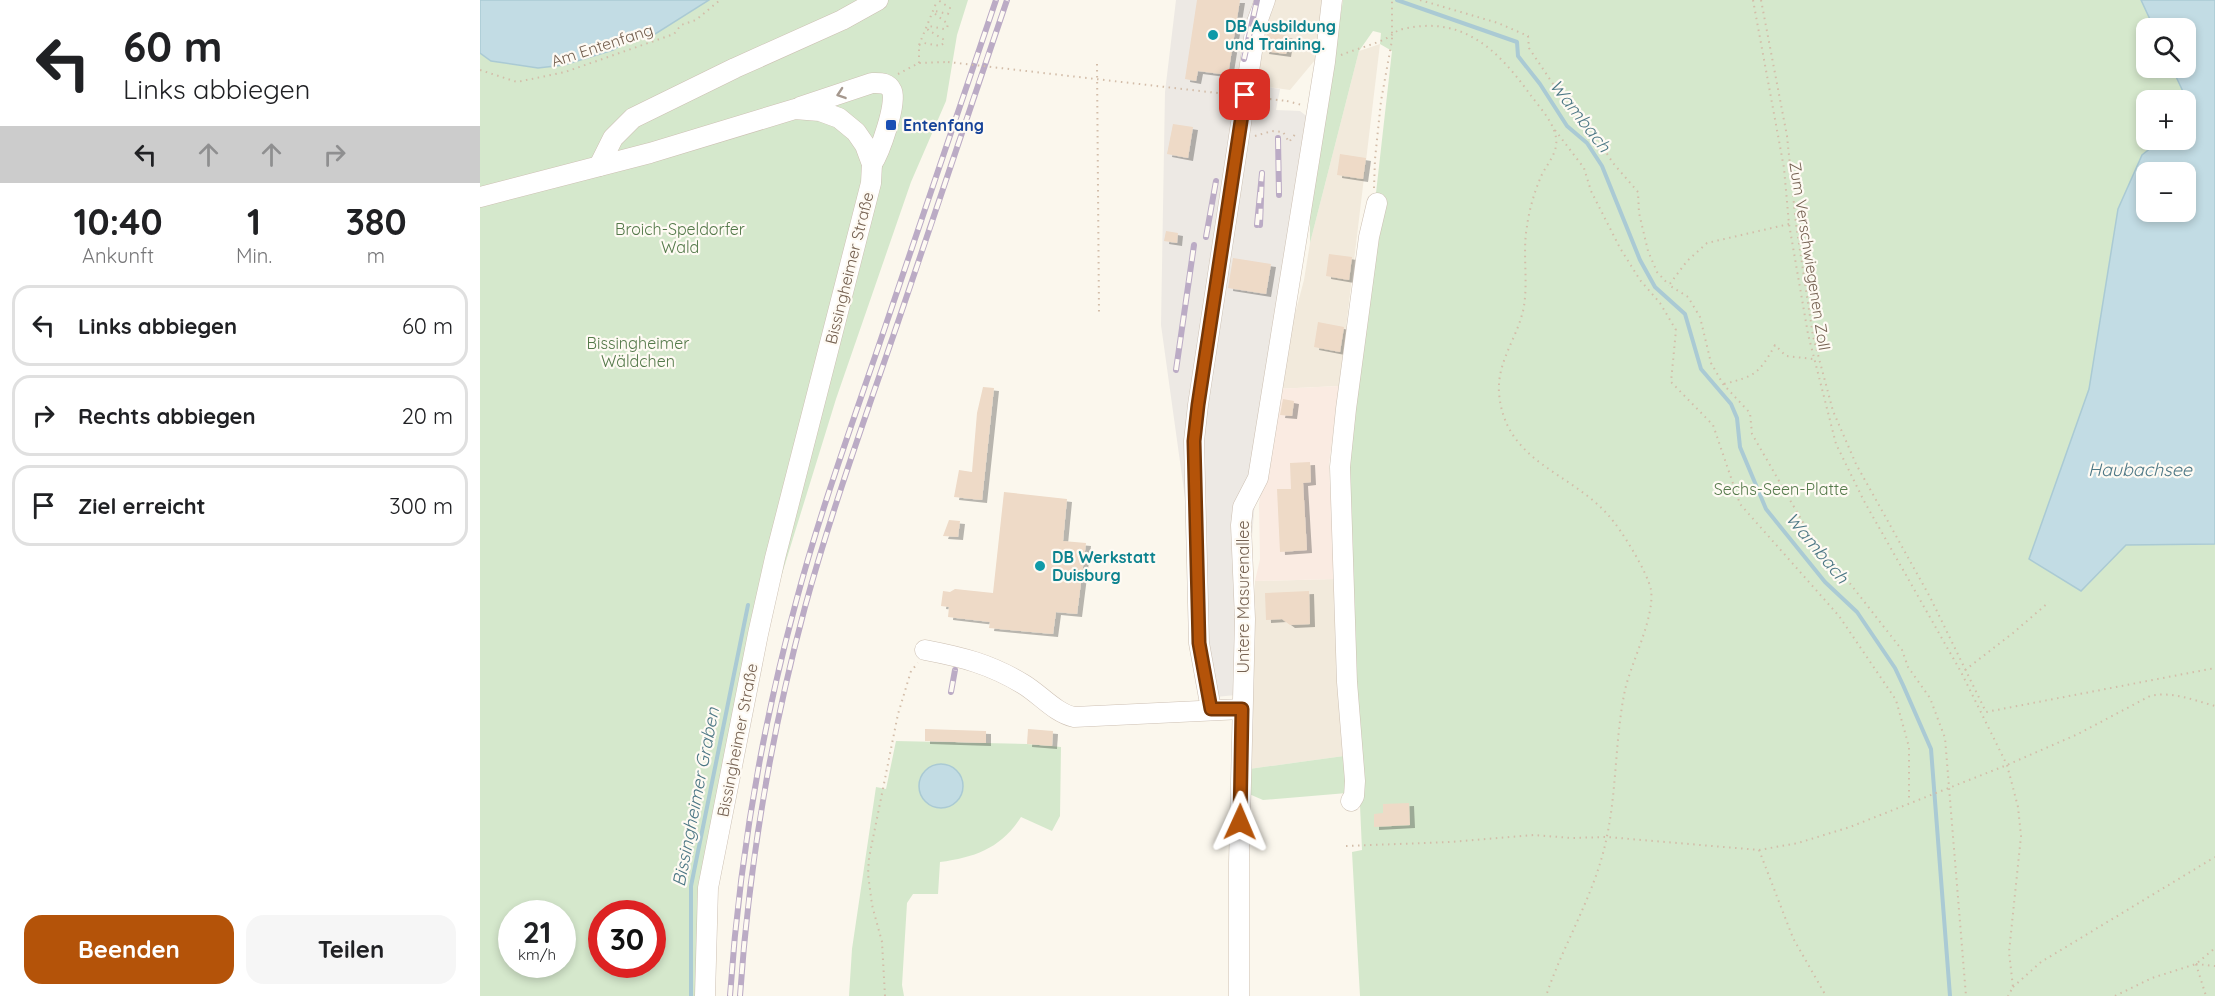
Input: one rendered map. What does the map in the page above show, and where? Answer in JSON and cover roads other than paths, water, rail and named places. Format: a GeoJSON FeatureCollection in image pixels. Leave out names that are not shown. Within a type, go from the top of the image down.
{"type":"FeatureCollection","features":[{"type":"Feature","properties":{"kind":"street"},"geometry":{"type":"LineString","coordinates":[[599,166],[612,138],[633,118],[735,68],[842,20],[878,0]]}},
{"type":"Feature","properties":{"kind":"street"},"geometry":{"type":"LineString","coordinates":[[1211,709],[1199,643],[1194,441],[1237,141],[1256,25],[1265,0]]}},
{"type":"Feature","properties":{"kind":"street","name":"Untere Masurenallee"},"geometry":{"type":"LineString","coordinates":[[1239,996],[1239,863],[1245,619],[1241,525],[1244,507],[1258,478],[1332,0]]}},
{"type":"Feature","properties":{"kind":"street","name":"Bissingheimer Straße"},"geometry":{"type":"LineString","coordinates":[[705,996],[708,888],[756,645],[778,547],[871,183],[872,164],[878,154],[893,101],[893,92],[888,85],[882,82],[872,83],[795,109]]}},
{"type":"Feature","properties":{"kind":"street"},"geometry":{"type":"LineString","coordinates":[[480,197],[650,153],[795,109],[820,111],[839,118],[856,132],[872,164]]}},
{"type":"Feature","properties":{"kind":"street"},"geometry":{"type":"LineString","coordinates":[[1351,801],[1354,796],[1355,781],[1347,682],[1340,467],[1368,247],[1377,203]]}},
{"type":"Feature","properties":{"kind":"street"},"geometry":{"type":"LineString","coordinates":[[925,655],[962,657],[992,667],[1026,686],[1065,714],[1074,717],[1242,709]]}},
{"type":"Feature","properties":{"kind":"water"},"geometry":{"type":"Polygon","coordinates":[[[480,0],[709,0],[652,36],[635,36],[613,50],[564,65],[538,68],[491,61],[480,53],[480,0]]]}},
{"type":"Feature","properties":{"kind":"water","name":"Haubachsee"},"geometry":{"type":"Polygon","coordinates":[[[2141,0],[2215,0],[2215,544],[2126,545],[2081,591],[2029,559],[2089,389],[2118,209],[2136,168],[2136,222],[2196,222],[2196,162],[2139,162],[2142,155],[2148,150],[2196,150],[2196,90],[2182,90],[2177,78],[2196,78],[2196,18],[2149,18],[2141,0]]]}},
{"type":"Feature","properties":{"kind":"water"},"geometry":{"type":"Polygon","coordinates":[[[941,764],[956,771],[963,786],[956,801],[941,808],[926,801],[919,786],[926,771],[941,764]]]}},
{"type":"Feature","properties":{"kind":"waterway","name":"Wambach"},"geometry":{"type":"LineString","coordinates":[[1397,0],[1517,42],[1518,56],[1540,84],[1567,126],[1587,143],[1602,166],[1640,260],[1655,287],[1685,314],[1701,369],[1731,404],[1737,418],[1740,447],[1766,509],[1825,582],[1857,612],[1895,668],[1931,749],[1950,996]]}},
{"type":"Feature","properties":{"kind":"waterway","name":"Bissingheimer Graben"},"geometry":{"type":"LineString","coordinates":[[691,996],[691,886],[748,605]]}},
{"type":"Feature","properties":{"kind":"railway"},"geometry":{"type":"LineString","coordinates":[[730,996],[739,896],[753,798],[772,699],[796,602],[835,473],[996,0]]}},
{"type":"Feature","properties":{"kind":"railway"},"geometry":{"type":"LineString","coordinates":[[740,996],[749,897],[763,800],[782,703],[805,607],[849,465],[1007,0]]}},
{"type":"Feature","properties":{"kind":"railway"},"geometry":{"type":"LineString","coordinates":[[1244,59],[1257,0]]}},
{"type":"Feature","properties":{"kind":"railway"},"geometry":{"type":"LineString","coordinates":[[1278,138],[1279,195]]}},
{"type":"Feature","properties":{"kind":"railway"},"geometry":{"type":"LineString","coordinates":[[1257,225],[1262,173],[1260,225]]}},
{"type":"Feature","properties":{"kind":"railway"},"geometry":{"type":"LineString","coordinates":[[1206,237],[1216,181]]}},
{"type":"Feature","properties":{"kind":"railway"},"geometry":{"type":"LineString","coordinates":[[1176,370],[1194,245]]}},
{"type":"Feature","properties":{"kind":"railway"},"geometry":{"type":"LineString","coordinates":[[951,692],[955,670]]}},
{"type":"Feature","properties":{"kind":"place","name":"DB Ausbildung und Training."},"geometry":{"type":"Point","coordinates":[1213,35]}},
{"type":"Feature","properties":{"kind":"place","name":"Entenfang"},"geometry":{"type":"Point","coordinates":[891,125]}},
{"type":"Feature","properties":{"kind":"place","name":"DB Werkstatt Duisburg"},"geometry":{"type":"Point","coordinates":[1040,566]}},
{"type":"Feature","properties":{"kind":"park label","name":"Broich-Speldorfer Wald"},"geometry":{"type":"Point","coordinates":[680,238]}},
{"type":"Feature","properties":{"kind":"park label","name":"Bissingheimer Wäldchen"},"geometry":{"type":"Point","coordinates":[638,352]}},
{"type":"Feature","properties":{"kind":"park label","name":"Sechs-Seen-Platte"},"geometry":{"type":"Point","coordinates":[1781,489]}}]}
